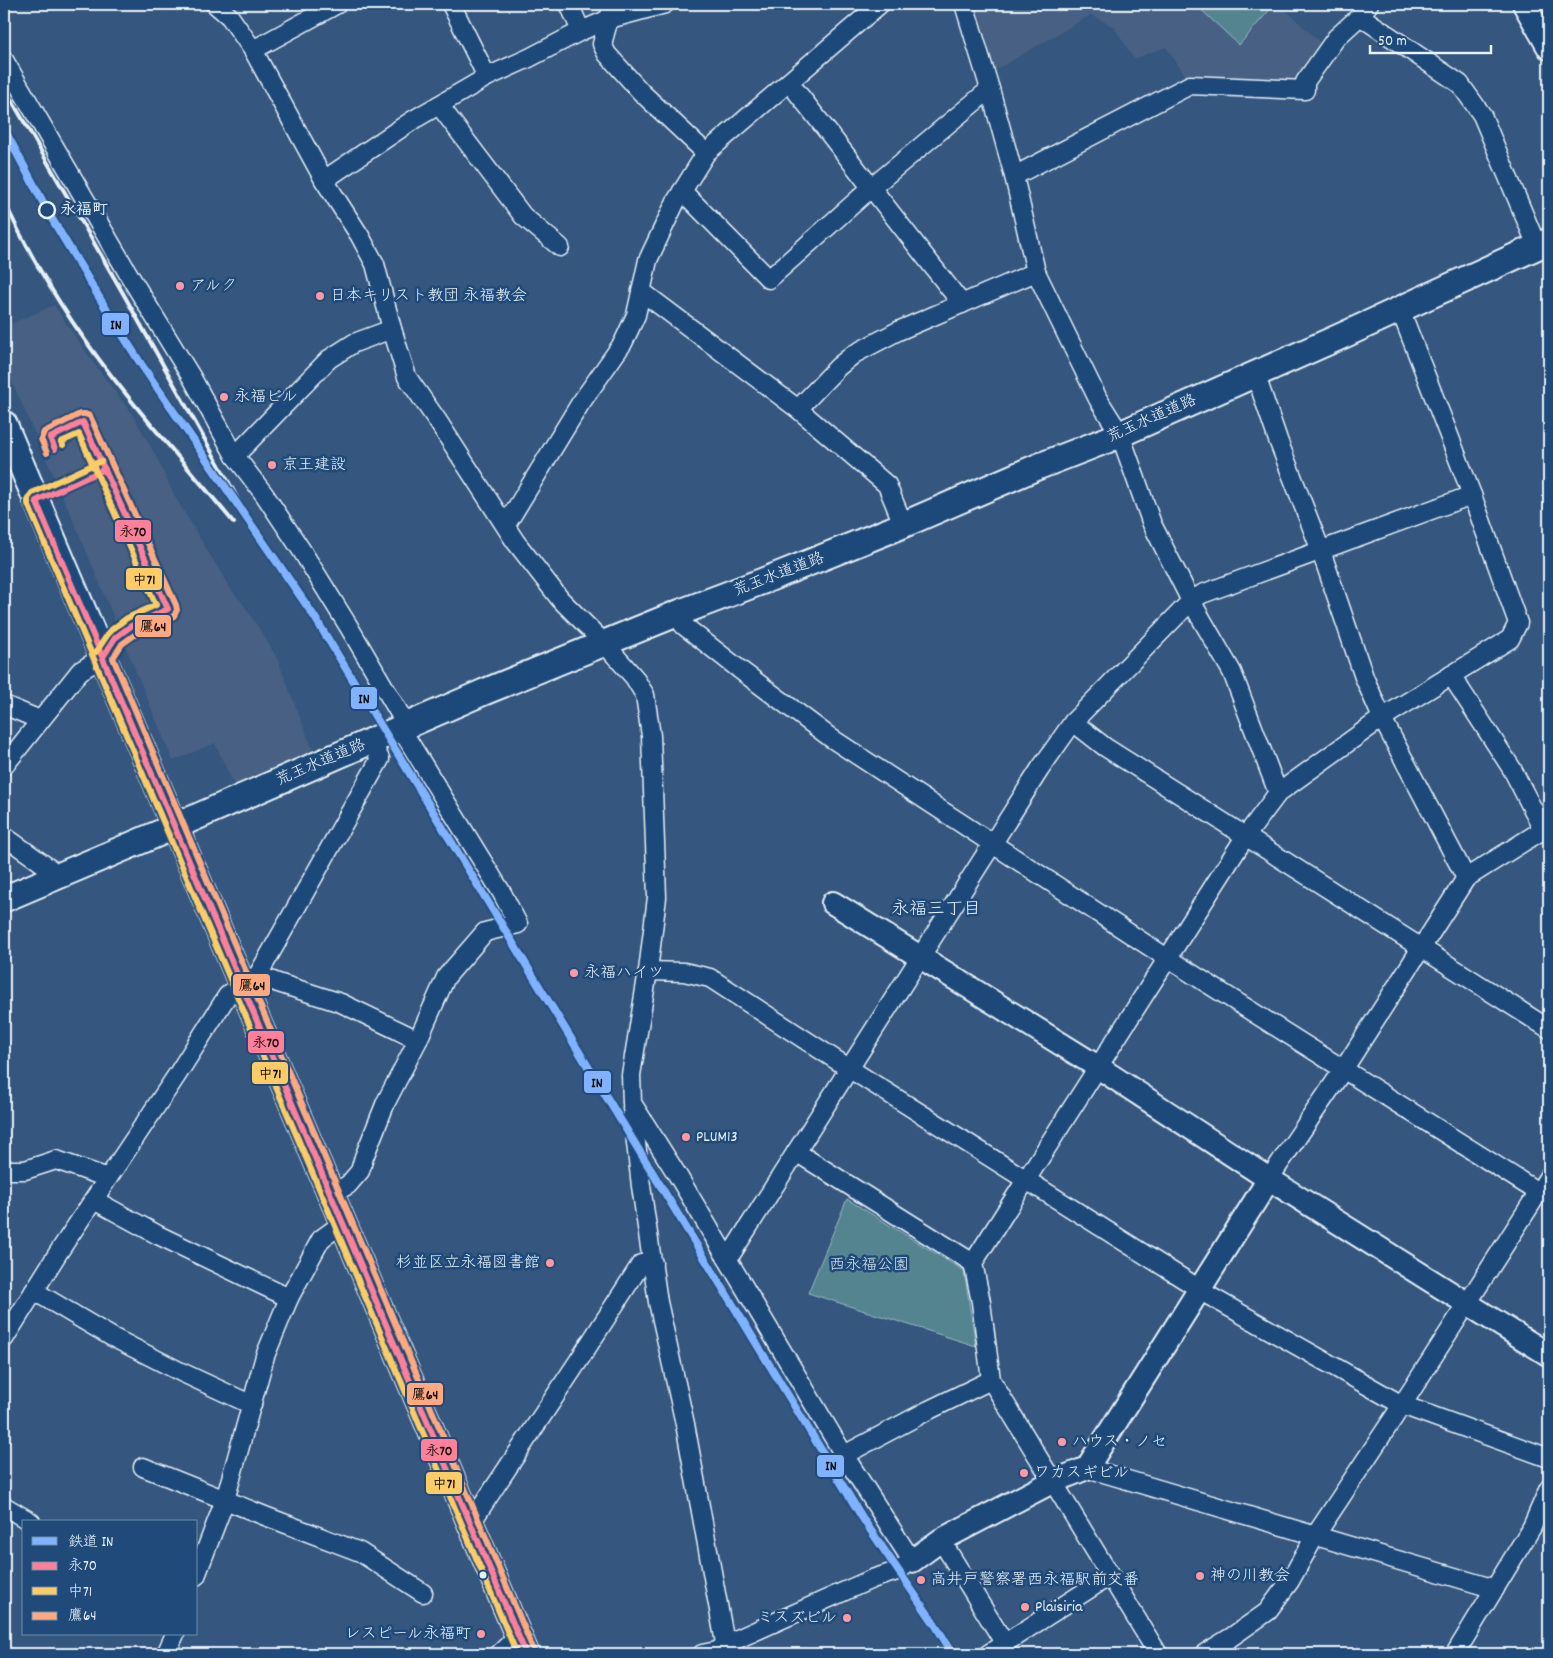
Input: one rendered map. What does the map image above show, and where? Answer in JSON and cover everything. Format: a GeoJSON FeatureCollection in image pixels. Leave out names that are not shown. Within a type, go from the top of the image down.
{"type":"FeatureCollection","features":[{"type":"Feature","properties":{"kind":"main road","name":"荒玉水道道路"},"geometry":{"type":"LineString","coordinates":[[4,899],[370,741],[604,643],[763,581],[1120,434],[1543,244]]}},
{"type":"Feature","properties":{"kind":"main road"},"geometry":{"type":"LineString","coordinates":[[4,424],[175,826],[250,979],[331,1194],[523,1645]]}},
{"type":"Feature","properties":{"kind":"street"},"geometry":{"type":"LineString","coordinates":[[215,4],[230,17],[253,50],[324,180],[360,236],[375,264],[392,329],[407,376],[515,541],[560,599],[604,643],[634,677],[645,694],[651,736],[657,897],[648,971],[631,1075],[632,1103],[641,1186],[658,1302],[685,1424],[727,1650]]}},
{"type":"Feature","properties":{"kind":"street"},"geometry":{"type":"LineString","coordinates":[[253,50],[337,4]]}},
{"type":"Feature","properties":{"kind":"street"},"geometry":{"type":"LineString","coordinates":[[451,4],[487,77]]}},
{"type":"Feature","properties":{"kind":"street"},"geometry":{"type":"LineString","coordinates":[[569,4],[581,31]]}},
{"type":"Feature","properties":{"kind":"street"},"geometry":{"type":"LineString","coordinates":[[324,180],[413,120],[487,77],[581,31],[611,11],[665,4]]}},
{"type":"Feature","properties":{"kind":"street"},"geometry":{"type":"LineString","coordinates":[[506,525],[580,404],[623,344],[636,315],[648,260],[676,201],[706,153],[880,4]]}},
{"type":"Feature","properties":{"kind":"street"},"geometry":{"type":"LineString","coordinates":[[964,4],[1014,176],[1036,272],[1098,399],[1120,434],[1152,524],[1232,672],[1278,793]]}},
{"type":"Feature","properties":{"kind":"street"},"geometry":{"type":"LineString","coordinates":[[1524,4],[1549,48]]}},
{"type":"Feature","properties":{"kind":"street"},"geometry":{"type":"LineString","coordinates":[[1014,176],[1190,85],[1304,90],[1305,82],[1336,38],[1364,10],[1460,84],[1482,115],[1543,244]]}},
{"type":"Feature","properties":{"kind":"street"},"geometry":{"type":"LineString","coordinates":[[611,11],[602,44],[607,54],[641,92],[706,153]]}},
{"type":"Feature","properties":{"kind":"street"},"geometry":{"type":"LineString","coordinates":[[4,60],[132,280],[192,378],[235,456],[264,494],[349,627],[404,720],[402,728],[406,737],[502,893],[518,924],[484,932],[446,977],[418,1040],[386,1102],[360,1171],[348,1185],[331,1194]]}},
{"type":"Feature","properties":{"kind":"street"},"geometry":{"type":"LineString","coordinates":[[789,82],[962,304]]}},
{"type":"Feature","properties":{"kind":"street"},"geometry":{"type":"LineString","coordinates":[[682,191],[769,279],[871,188],[990,89]]}},
{"type":"Feature","properties":{"kind":"street"},"geometry":{"type":"LineString","coordinates":[[439,106],[524,216],[560,247]]}},
{"type":"Feature","properties":{"kind":"street"},"geometry":{"type":"LineString","coordinates":[[798,409],[838,367],[854,354],[898,332],[1036,272]]}},
{"type":"Feature","properties":{"kind":"street"},"geometry":{"type":"LineString","coordinates":[[641,291],[798,409],[887,485],[903,524]]}},
{"type":"Feature","properties":{"kind":"street"},"geometry":{"type":"LineString","coordinates":[[1158,1654],[991,1380],[981,1302],[973,1263],[1245,837],[1278,793],[1382,718],[1510,639],[1518,623],[1472,495],[1400,308]]}},
{"type":"Feature","properties":{"kind":"street"},"geometry":{"type":"LineString","coordinates":[[235,456],[329,359],[354,343],[392,329]]}},
{"type":"Feature","properties":{"kind":"street"},"geometry":{"type":"LineString","coordinates":[[1256,373],[1280,446],[1321,551],[1364,677],[1382,718],[1466,878]]}},
{"type":"Feature","properties":{"kind":"street"},"geometry":{"type":"LineString","coordinates":[[728,1260],[1040,768],[1073,722],[1192,601],[1202,594],[1472,495]]}},
{"type":"Feature","properties":{"kind":"street"},"geometry":{"type":"LineString","coordinates":[[680,612],[683,625],[739,670],[832,738],[1167,958],[1538,1192]]}},
{"type":"Feature","properties":{"kind":"street"},"geometry":{"type":"LineString","coordinates":[[4,766],[80,671],[103,656]]}},
{"type":"Feature","properties":{"kind":"street"},"geometry":{"type":"LineString","coordinates":[[727,1650],[732,1641],[872,1579],[897,1570],[941,1540],[1052,1482],[1088,1468],[1269,1179],[1343,1070],[1466,878],[1546,828],[1512,769],[1451,675]]}},
{"type":"Feature","properties":{"kind":"street"},"geometry":{"type":"LineString","coordinates":[[4,705],[40,720]]}},
{"type":"Feature","properties":{"kind":"street"},"geometry":{"type":"LineString","coordinates":[[1073,722],[1105,748],[1549,1030]]}},
{"type":"Feature","properties":{"kind":"street"},"geometry":{"type":"LineString","coordinates":[[4,1339],[9,1321],[34,1291],[227,996],[250,979],[380,759],[370,741]]}},
{"type":"Feature","properties":{"kind":"street"},"geometry":{"type":"LineString","coordinates":[[4,836],[59,874]]}},
{"type":"Feature","properties":{"kind":"street"},"geometry":{"type":"LineString","coordinates":[[833,903],[1098,1067],[1269,1179],[1549,1355]]}},
{"type":"Feature","properties":{"kind":"street"},"geometry":{"type":"LineString","coordinates":[[648,971],[684,972],[710,978],[1199,1290],[1402,1406],[1549,1458]]}},
{"type":"Feature","properties":{"kind":"street"},"geometry":{"type":"LineString","coordinates":[[250,979],[278,983],[340,1003],[418,1040]]}},
{"type":"Feature","properties":{"kind":"street"},"geometry":{"type":"LineString","coordinates":[[632,1103],[844,1454],[912,1561]]}},
{"type":"Feature","properties":{"kind":"street"},"geometry":{"type":"LineString","coordinates":[[796,1152],[973,1263]]}},
{"type":"Feature","properties":{"kind":"street"},"geometry":{"type":"LineString","coordinates":[[4,1170],[25,1170],[56,1160],[108,1178]]}},
{"type":"Feature","properties":{"kind":"street"},"geometry":{"type":"LineString","coordinates":[[1204,1654],[1267,1612],[1290,1581],[1315,1536],[1402,1406],[1549,1176]]}},
{"type":"Feature","properties":{"kind":"street"},"geometry":{"type":"LineString","coordinates":[[94,1200],[158,1235],[289,1298]]}},
{"type":"Feature","properties":{"kind":"street"},"geometry":{"type":"LineString","coordinates":[[198,1571],[225,1500],[265,1356],[289,1298],[320,1239],[343,1223]]}},
{"type":"Feature","properties":{"kind":"street"},"geometry":{"type":"LineString","coordinates":[[470,1523],[580,1360],[641,1264],[653,1263]]}},
{"type":"Feature","properties":{"kind":"street"},"geometry":{"type":"LineString","coordinates":[[34,1291],[112,1337],[252,1405]]}},
{"type":"Feature","properties":{"kind":"street"},"geometry":{"type":"LineString","coordinates":[[844,1454],[991,1380]]}},
{"type":"Feature","properties":{"kind":"street"},"geometry":{"type":"LineString","coordinates":[[143,1467],[360,1552],[423,1593]]}},
{"type":"Feature","properties":{"kind":"street"},"geometry":{"type":"LineString","coordinates":[[1088,1468],[1495,1589]]}},
{"type":"Feature","properties":{"kind":"street"},"geometry":{"type":"LineString","coordinates":[[1455,1654],[1532,1527],[1549,1488]]}},
{"type":"Feature","properties":{"kind":"street"},"geometry":{"type":"LineString","coordinates":[[4,1506],[28,1520]]}},
{"type":"Feature","properties":{"kind":"street"},"geometry":{"type":"LineString","coordinates":[[941,1540],[1005,1644]]}},
{"type":"Feature","properties":{"kind":"street"},"geometry":{"type":"LineString","coordinates":[[988,1654],[1111,1575]]}},
{"type":"Feature","properties":{"kind":"street"},"geometry":{"type":"LineString","coordinates":[[166,1654],[174,1636]]}},
{"type":"Feature","properties":{"kind":"street"},"geometry":{"type":"LineString","coordinates":[[499,1654],[523,1645]]}},
{"type":"Feature","properties":{"kind":"street"},"geometry":{"type":"LineString","coordinates":[[702,1654],[727,1650]]}},
{"type":"Feature","properties":{"kind":"shaded area"},"geometry":{"type":"Polygon","coordinates":[[[966,4],[1279,4],[1322,44],[1294,85],[1187,78],[1166,47],[1134,59],[1114,27],[1091,15],[988,74],[966,4]]]}},
{"type":"Feature","properties":{"kind":"shaded area"},"geometry":{"type":"Polygon","coordinates":[[[54,305],[134,417],[158,460],[174,495],[230,588],[244,605],[277,658],[314,753],[235,788],[215,743],[173,761],[75,524],[4,364],[4,327],[54,305]]]}},
{"type":"Feature","properties":{"kind":"green space"},"geometry":{"type":"Polygon","coordinates":[[[1195,4],[1270,4],[1273,6],[1239,45],[1195,4]]]}},
{"type":"Feature","properties":{"kind":"green space","name":"西永福公園"},"geometry":{"type":"Polygon","coordinates":[[[847,1199],[964,1271],[976,1346],[808,1293],[847,1199]]]}},
{"type":"Feature","properties":{"kind":"railway"},"geometry":{"type":"LineString","coordinates":[[4,87],[124,295],[247,516]]}},
{"type":"Feature","properties":{"kind":"railway"},"geometry":{"type":"LineString","coordinates":[[4,201],[44,277],[91,349],[139,410],[234,523]]}},
{"type":"Feature","properties":{"kind":"rail line","name":"IN"},"geometry":{"type":"LineString","coordinates":[[4,129],[52,219],[105,307],[141,364],[314,616],[865,1522],[953,1654]]}},
{"type":"Feature","properties":{"kind":"transit line","name":"鷹64"},"geometry":{"type":"LineString","coordinates":[[47,453],[41,439],[44,432],[80,414],[90,416],[176,605],[177,610],[174,616],[136,634],[122,644],[113,658],[534,1651]]}},
{"type":"Feature","properties":{"kind":"transit line","name":"永70"},"geometry":{"type":"LineString","coordinates":[[55,449],[50,438],[83,422],[168,609],[131,626],[115,638],[103,657]]}},
{"type":"Feature","properties":{"kind":"transit line","name":"中71"},"geometry":{"type":"LineString","coordinates":[[63,445],[61,442],[79,434],[156,605],[127,618],[110,631],[96,652]]}},
{"type":"Feature","properties":{"kind":"transit line","name":"中71"},"geometry":{"type":"LineString","coordinates":[[101,461],[32,493],[28,498],[28,504],[517,1654]]}},
{"type":"Feature","properties":{"kind":"transit line","name":"永70"},"geometry":{"type":"LineString","coordinates":[[105,469],[36,501],[526,1654]]}},
{"type":"Feature","properties":{"kind":"place","name":"永福町"},"geometry":{"type":"Point","coordinates":[47,210]}},
{"type":"Feature","properties":{"kind":"place","name":"アルク"},"geometry":{"type":"Point","coordinates":[180,286]}},
{"type":"Feature","properties":{"kind":"place","name":"日本キリスト教団 永福教会"},"geometry":{"type":"Point","coordinates":[320,296]}},
{"type":"Feature","properties":{"kind":"place","name":"永福ビル"},"geometry":{"type":"Point","coordinates":[224,397]}},
{"type":"Feature","properties":{"kind":"place","name":"京王建設"},"geometry":{"type":"Point","coordinates":[272,465]}},
{"type":"Feature","properties":{"kind":"place","name":"永福ハイツ"},"geometry":{"type":"Point","coordinates":[574,973]}},
{"type":"Feature","properties":{"kind":"place","name":"PLUM13"},"geometry":{"type":"Point","coordinates":[686,1137]}},
{"type":"Feature","properties":{"kind":"place","name":"杉並区立永福図書館"},"geometry":{"type":"Point","coordinates":[550,1263]}},
{"type":"Feature","properties":{"kind":"place","name":"ハウス・ノセ"},"geometry":{"type":"Point","coordinates":[1062,1442]}},
{"type":"Feature","properties":{"kind":"place","name":"ワカスギビル"},"geometry":{"type":"Point","coordinates":[1024,1473]}},
{"type":"Feature","properties":{"kind":"place","name":"神の川教会"},"geometry":{"type":"Point","coordinates":[1200,1576]}},
{"type":"Feature","properties":{"kind":"place","name":"高井戸警察署西永福駅前交番"},"geometry":{"type":"Point","coordinates":[921,1580]}},
{"type":"Feature","properties":{"kind":"place","name":"Plaisiria"},"geometry":{"type":"Point","coordinates":[1025,1607]}},
{"type":"Feature","properties":{"kind":"place","name":"ミスズビル"},"geometry":{"type":"Point","coordinates":[847,1618]}},
{"type":"Feature","properties":{"kind":"place","name":"レスピール永福町"},"geometry":{"type":"Point","coordinates":[481,1634]}},
{"type":"Feature","properties":{"kind":"district","name":"永福三丁目"},"geometry":{"type":"Point","coordinates":[936,910]}}]}
